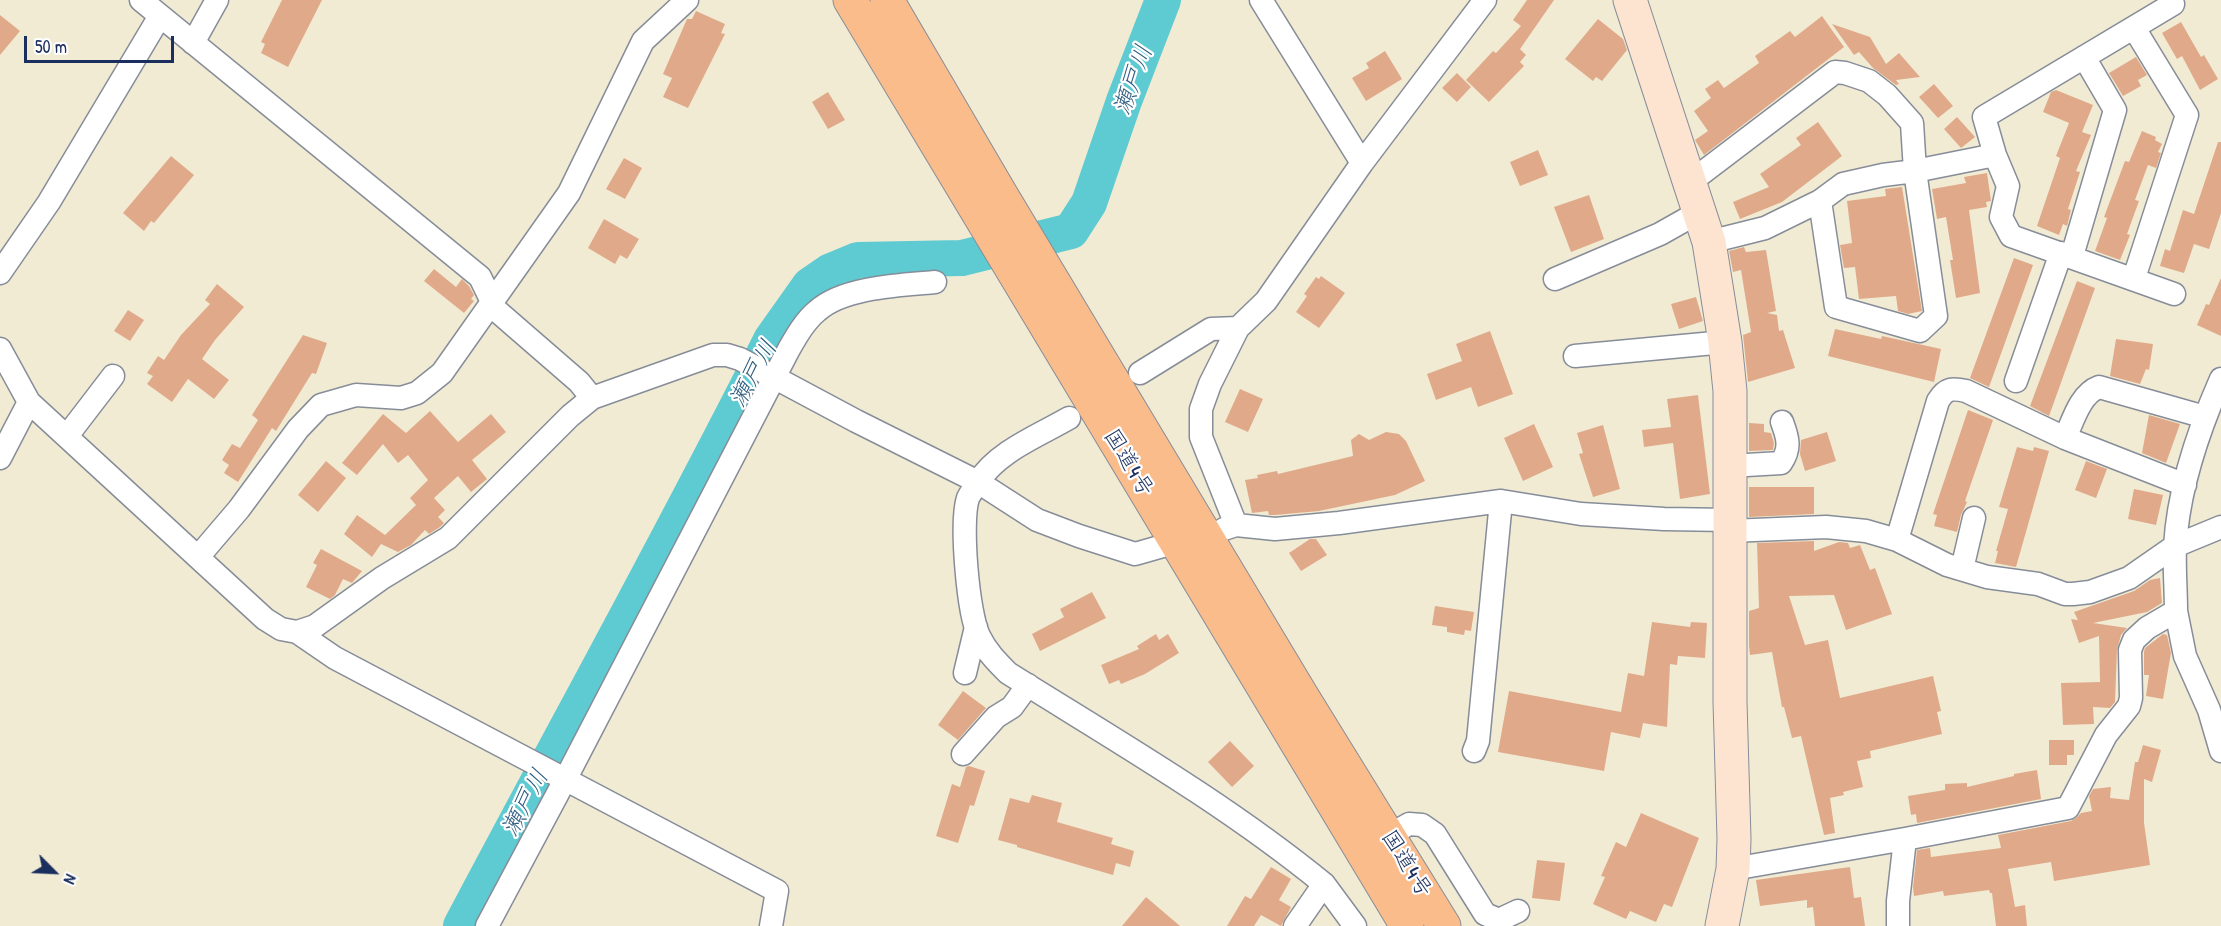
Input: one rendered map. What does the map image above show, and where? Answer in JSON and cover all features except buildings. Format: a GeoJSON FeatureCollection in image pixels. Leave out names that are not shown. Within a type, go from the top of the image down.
{"type":"FeatureCollection","features":[{"type":"Feature","properties":{"kind":"highway","name":"国道4号"},"geometry":{"type":"LineString","coordinates":[[850,0],[990,205],[1191,539],[1407,926]]}},
{"type":"Feature","properties":{"kind":"highway","name":"国道4号"},"geometry":{"type":"LineString","coordinates":[[887,0],[990,205]]}},
{"type":"Feature","properties":{"kind":"highway","name":"国道4号"},"geometry":{"type":"LineString","coordinates":[[1191,539],[1389,836],[1444,926]]}},
{"type":"Feature","properties":{"kind":"street"},"geometry":{"type":"LineString","coordinates":[[141,0],[480,277],[496,310],[579,382],[592,398]]}},
{"type":"Feature","properties":{"kind":"street"},"geometry":{"type":"LineString","coordinates":[[193,43],[217,0]]}},
{"type":"Feature","properties":{"kind":"street"},"geometry":{"type":"LineString","coordinates":[[198,557],[239,509],[298,429],[321,405],[356,395],[401,398],[417,393],[442,373],[568,193],[643,41],[687,0]]}},
{"type":"Feature","properties":{"kind":"street"},"geometry":{"type":"LineString","coordinates":[[1261,0],[1362,163]]}},
{"type":"Feature","properties":{"kind":"street"},"geometry":{"type":"LineString","coordinates":[[1236,525],[1201,437],[1201,409],[1208,391],[1238,328],[1266,301],[1362,163],[1485,0]]}},
{"type":"Feature","properties":{"kind":"street"},"geometry":{"type":"LineString","coordinates":[[1630,0],[1699,213],[1725,342],[1730,392],[1730,702],[1733,869],[1722,926]]}},
{"type":"Feature","properties":{"kind":"street"},"geometry":{"type":"LineString","coordinates":[[2173,4],[1984,117],[1995,155],[2008,186],[2001,217],[2012,236],[2174,294]]}},
{"type":"Feature","properties":{"kind":"street"},"geometry":{"type":"LineString","coordinates":[[0,273],[49,202],[160,16]]}},
{"type":"Feature","properties":{"kind":"street"},"geometry":{"type":"LineString","coordinates":[[2134,28],[2187,115],[2134,278]]}},
{"type":"Feature","properties":{"kind":"street"},"geometry":{"type":"LineString","coordinates":[[2016,381],[2066,254],[2115,110],[2084,57]]}},
{"type":"Feature","properties":{"kind":"street"},"geometry":{"type":"LineString","coordinates":[[1555,279],[1660,234],[1699,213],[1835,72],[1845,73],[1869,81],[1887,95],[1912,123],[1915,171],[1936,316],[1920,331],[1836,307],[1820,201]]}},
{"type":"Feature","properties":{"kind":"street"},"geometry":{"type":"LineString","coordinates":[[1699,213],[1765,228],[1820,201],[1843,184],[1995,155]]}},
{"type":"Feature","properties":{"kind":"street"},"geometry":{"type":"LineString","coordinates":[[487,926],[561,777],[771,375],[804,324],[817,310],[829,302],[894,285],[934,282]]}},
{"type":"Feature","properties":{"kind":"street"},"geometry":{"type":"LineString","coordinates":[[1140,373],[1211,329],[1238,328]]}},
{"type":"Feature","properties":{"kind":"street"},"geometry":{"type":"LineString","coordinates":[[1575,356],[1725,342]]}},
{"type":"Feature","properties":{"kind":"street"},"geometry":{"type":"LineString","coordinates":[[0,350],[29,402],[265,619],[281,629],[297,632],[335,658],[777,891],[771,926]]}},
{"type":"Feature","properties":{"kind":"street"},"geometry":{"type":"LineString","coordinates":[[297,632],[315,626],[382,578],[448,538],[570,416],[592,398],[713,355],[727,355],[740,359],[856,421],[978,482],[1037,519],[1135,554],[1236,525],[1275,529],[1339,523],[1501,501],[1581,514],[1730,526],[1826,527],[1866,531],[1897,540],[1947,565],[1987,577],[2038,584],[2065,594],[2078,594],[2099,590],[2129,578],[2175,546],[2221,527]]}},
{"type":"Feature","properties":{"kind":"street"},"geometry":{"type":"LineString","coordinates":[[67,436],[113,376]]}},
{"type":"Feature","properties":{"kind":"street"},"geometry":{"type":"LineString","coordinates":[[2221,379],[2205,417],[2185,485],[2175,546],[2176,611],[2186,656],[2191,672],[2210,710],[2221,751]]}},
{"type":"Feature","properties":{"kind":"street"},"geometry":{"type":"LineString","coordinates":[[2065,438],[2086,396],[2091,390],[2099,387],[2205,417]]}},
{"type":"Feature","properties":{"kind":"street"},"geometry":{"type":"LineString","coordinates":[[1897,540],[1938,401],[1945,391],[1953,388],[1966,391],[2065,438],[2185,485]]}},
{"type":"Feature","properties":{"kind":"street"},"geometry":{"type":"LineString","coordinates":[[0,458],[29,402]]}},
{"type":"Feature","properties":{"kind":"street"},"geometry":{"type":"LineString","coordinates":[[1069,418],[996,460],[985,471],[968,498],[964,524],[971,612],[979,636],[993,657],[1008,673],[1206,797],[1274,845],[1324,884],[1355,926]]}},
{"type":"Feature","properties":{"kind":"street"},"geometry":{"type":"LineString","coordinates":[[1729,466],[1781,463],[1788,446],[1782,422]]}},
{"type":"Feature","properties":{"kind":"street"},"geometry":{"type":"LineString","coordinates":[[1474,752],[1478,741],[1501,501]]}},
{"type":"Feature","properties":{"kind":"street"},"geometry":{"type":"LineString","coordinates":[[1962,569],[1974,518]]}},
{"type":"Feature","properties":{"kind":"street"},"geometry":{"type":"LineString","coordinates":[[1733,869],[1905,839],[2068,807],[2106,735],[2129,706],[2131,698],[2130,650],[2134,640],[2147,628],[2176,611]]}},
{"type":"Feature","properties":{"kind":"street"},"geometry":{"type":"LineString","coordinates":[[965,673],[976,627]]}},
{"type":"Feature","properties":{"kind":"street"},"geometry":{"type":"LineString","coordinates":[[2198,682],[2221,699]]}},
{"type":"Feature","properties":{"kind":"street"},"geometry":{"type":"LineString","coordinates":[[963,754],[996,717],[1012,707],[1028,686]]}},
{"type":"Feature","properties":{"kind":"street"},"geometry":{"type":"LineString","coordinates":[[1389,836],[1409,824],[1428,827],[1435,834],[1485,914],[1499,920],[1518,911]]}},
{"type":"Feature","properties":{"kind":"street"},"geometry":{"type":"LineString","coordinates":[[1898,926],[1898,901],[1905,839]]}},
{"type":"Feature","properties":{"kind":"street"},"geometry":{"type":"LineString","coordinates":[[1295,926],[1324,884]]}},
{"type":"Feature","properties":{"kind":"waterway","name":"瀬戸川"},"geometry":{"type":"LineString","coordinates":[[461,926],[657,561],[771,340],[810,285],[829,272],[858,260],[962,258],[1071,231],[1089,203],[1124,101],[1163,0]]}}]}
